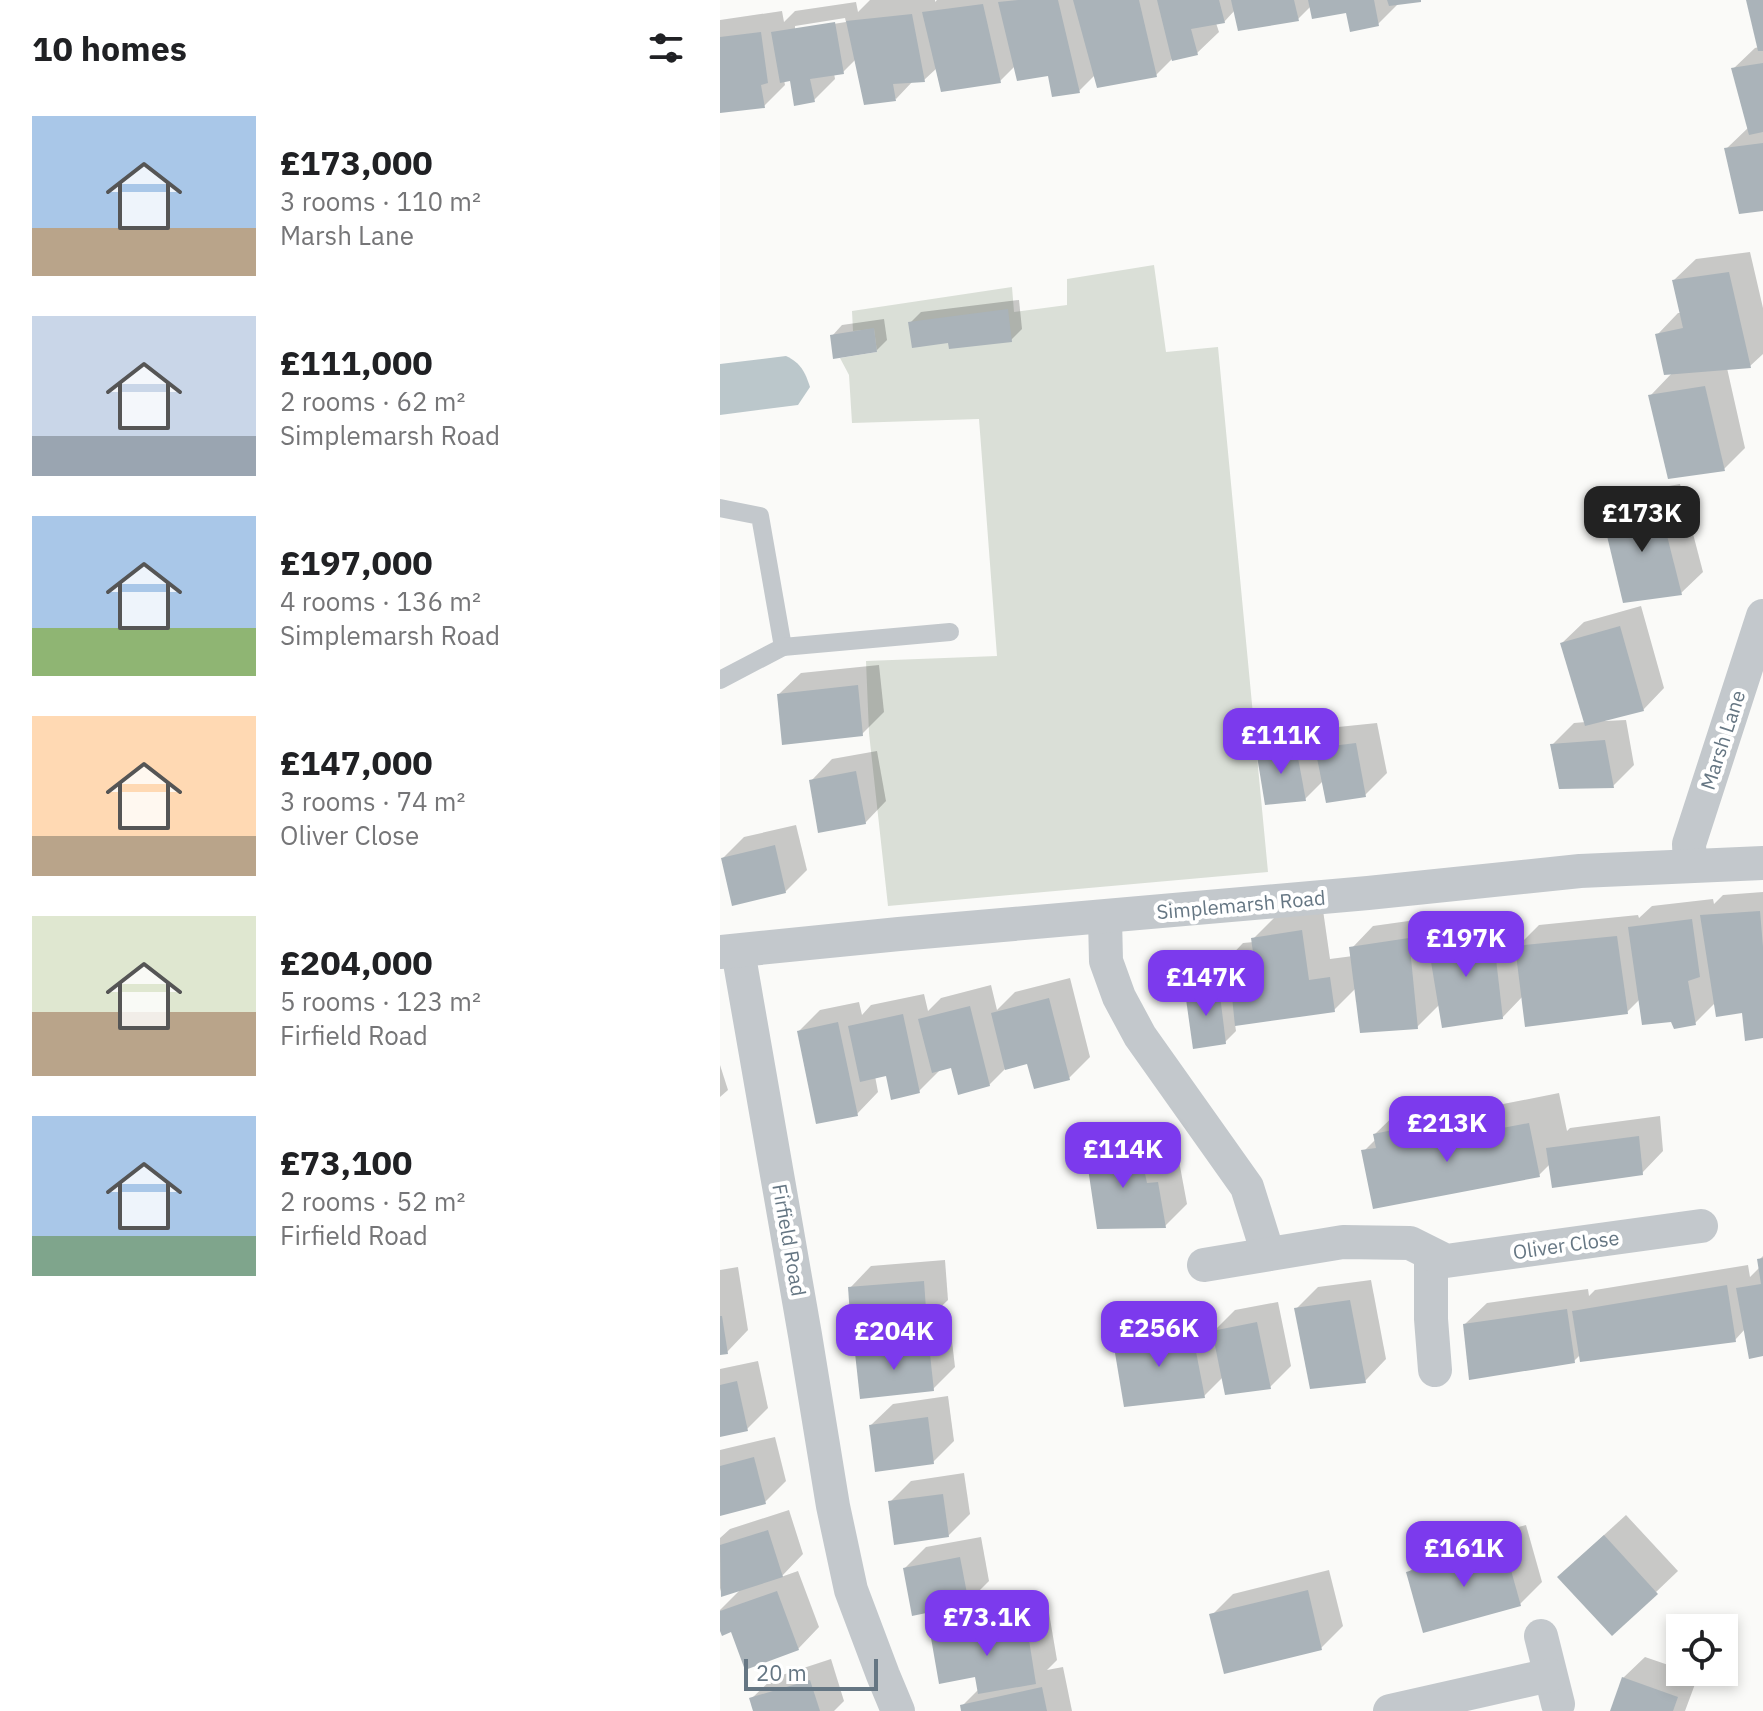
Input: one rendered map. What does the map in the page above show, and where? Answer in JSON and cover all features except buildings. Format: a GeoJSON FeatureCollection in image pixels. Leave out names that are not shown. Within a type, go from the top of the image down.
{"type":"FeatureCollection","features":[{"type":"Feature","properties":{"kind":"street","name":"Marsh Lane"},"geometry":{"type":"LineString","coordinates":[[1690,865],[1689,844],[1763,616]]}},
{"type":"Feature","properties":{"kind":"street","name":"Simplemarsh Road"},"geometry":{"type":"LineString","coordinates":[[729,951],[1580,871],[1763,863]]}},
{"type":"Feature","properties":{"kind":"street"},"geometry":{"type":"LineString","coordinates":[[1105,918],[1106,961],[1119,997],[1140,1036],[1247,1187],[1268,1254]]}},
{"type":"Feature","properties":{"kind":"street","name":"Firfield Road"},"geometry":{"type":"LineString","coordinates":[[729,951],[803,1320],[833,1506],[851,1590],[898,1711]]}},
{"type":"Feature","properties":{"kind":"street","name":"Oliver Close"},"geometry":{"type":"LineString","coordinates":[[1204,1265],[1343,1242],[1410,1243],[1446,1261],[1701,1226]]}},
{"type":"Feature","properties":{"kind":"street"},"geometry":{"type":"LineString","coordinates":[[1431,1255],[1435,1370]]}},
{"type":"Feature","properties":{"kind":"street"},"geometry":{"type":"LineString","coordinates":[[1390,1711],[1554,1690],[1541,1636]]}},
{"type":"Feature","properties":{"kind":"lane"},"geometry":{"type":"LineString","coordinates":[[720,508],[760,516],[783,647]]}},
{"type":"Feature","properties":{"kind":"lane"},"geometry":{"type":"LineString","coordinates":[[720,680],[783,647],[950,632]]}},
{"type":"Feature","properties":{"kind":"shaded area"},"geometry":{"type":"Polygon","coordinates":[[[1154,265],[1166,352],[1218,347],[1268,872],[888,906],[869,733],[866,661],[997,656],[979,419],[852,423],[849,375],[840,358],[877,352],[874,329],[853,331],[852,311],[1012,287],[1014,312],[1067,305],[1067,279],[1154,265]]]}},
{"type":"Feature","properties":{"kind":"shaded area"},"geometry":{"type":"Polygon","coordinates":[[[786,356],[802,368],[810,387],[798,405],[720,415],[720,364],[786,356]]]}}]}
